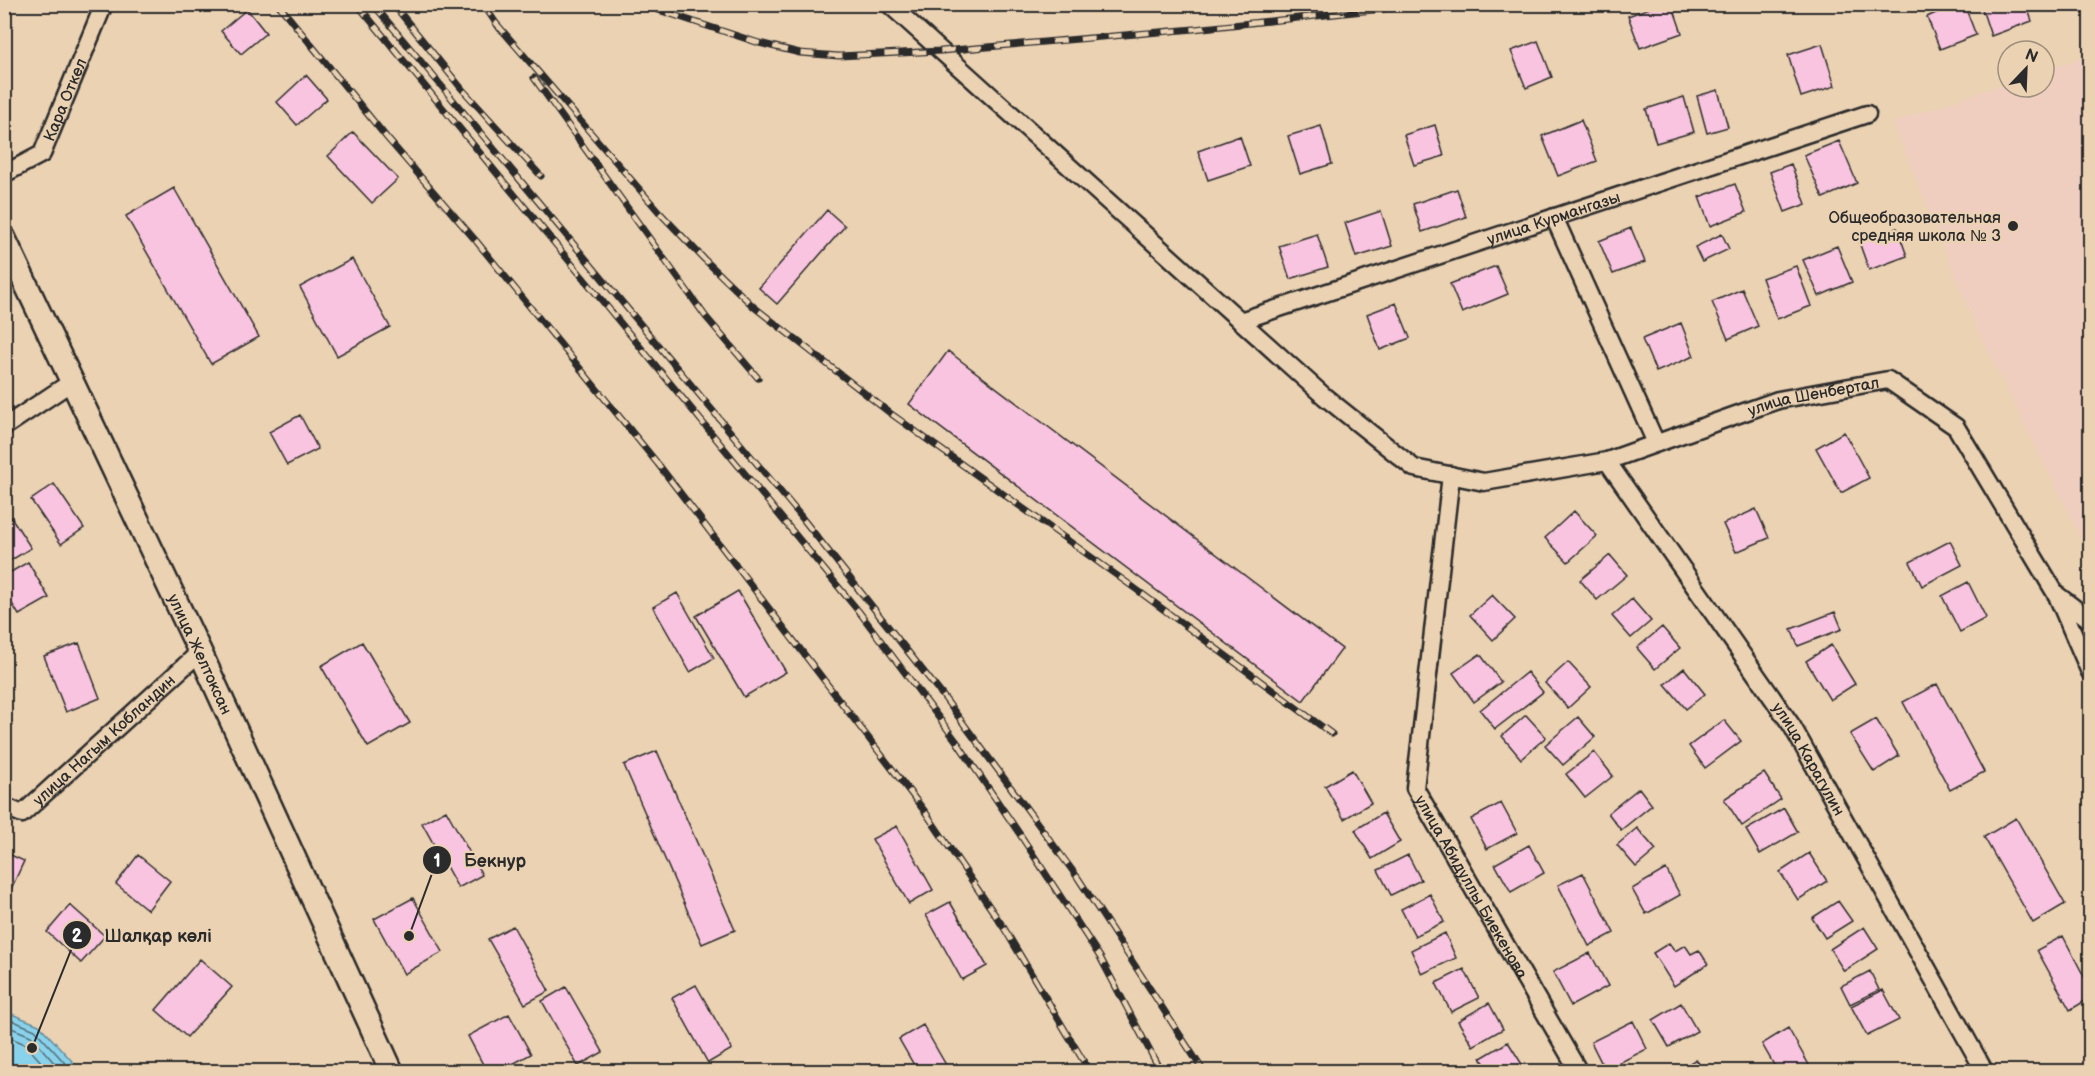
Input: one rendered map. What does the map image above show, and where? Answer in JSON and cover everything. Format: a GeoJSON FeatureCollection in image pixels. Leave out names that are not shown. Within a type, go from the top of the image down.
{"type":"FeatureCollection","features":[{"type":"Feature","properties":{"kind":"main road","name":"улица Желтоксан"},"geometry":{"type":"LineString","coordinates":[[4,238],[200,652],[392,1071]]}},
{"type":"Feature","properties":{"kind":"street","name":"Кара Откел"},"geometry":{"type":"LineString","coordinates":[[4,174],[42,154],[104,4]]}},
{"type":"Feature","properties":{"kind":"street","name":"улица Шенбертал"},"geometry":{"type":"LineString","coordinates":[[889,4],[1325,398],[1414,468],[1484,482],[1607,461],[1778,400],[1888,380],[1956,427],[2056,594],[2091,620]]}},
{"type":"Feature","properties":{"kind":"street","name":"улица Курмангазы"},"geometry":{"type":"LineString","coordinates":[[1240,321],[1867,114]]}},
{"type":"Feature","properties":{"kind":"street"},"geometry":{"type":"LineString","coordinates":[[1554,217],[1656,443]]}},
{"type":"Feature","properties":{"kind":"street"},"geometry":{"type":"LineString","coordinates":[[4,428],[73,381]]}},
{"type":"Feature","properties":{"kind":"street","name":"улица Карагулин"},"geometry":{"type":"LineString","coordinates":[[1607,461],[1792,726],[1985,1071]]}},
{"type":"Feature","properties":{"kind":"street","name":"улица Абидуллы Биекенова"},"geometry":{"type":"LineString","coordinates":[[1450,475],[1415,788],[1579,1071]]}},
{"type":"Feature","properties":{"kind":"street"},"geometry":{"type":"LineString","coordinates":[[2056,594],[2091,672]]}},
{"type":"Feature","properties":{"kind":"street","name":"улица Нагым Кобландин"},"geometry":{"type":"LineString","coordinates":[[4,806],[22,814],[200,652]]}},
{"type":"Feature","properties":{"kind":"shaded area","name":"Общеобразовательная средняя школа № 3"},"geometry":{"type":"Polygon","coordinates":[[[2090,55],[2090,555],[1977,329],[1893,122],[1996,87],[1996,99],[2056,99],[2056,67],[2090,55]]]}},
{"type":"Feature","properties":{"kind":"water"},"geometry":{"type":"Polygon","coordinates":[[[4,1011],[39,1025],[81,1071],[5,1071],[4,1011]]]}},
{"type":"Feature","properties":{"kind":"building"},"geometry":{"type":"Polygon","coordinates":[[[1660,4],[1672,4],[1682,33],[1640,48],[1628,16],[1660,4]]]}},
{"type":"Feature","properties":{"kind":"building"},"geometry":{"type":"Polygon","coordinates":[[[1956,4],[1964,4],[1976,35],[1940,49],[1927,17],[1956,4]]]}},
{"type":"Feature","properties":{"kind":"building"},"geometry":{"type":"Polygon","coordinates":[[[2026,4],[2032,21],[1991,36],[1981,6],[2026,4]]]}},
{"type":"Feature","properties":{"kind":"building"},"geometry":{"type":"Polygon","coordinates":[[[247,9],[266,33],[241,54],[221,31],[247,9]]]}},
{"type":"Feature","properties":{"kind":"building"},"geometry":{"type":"Polygon","coordinates":[[[1538,41],[1552,77],[1526,88],[1511,51],[1538,41]]]}},
{"type":"Feature","properties":{"kind":"building"},"geometry":{"type":"Polygon","coordinates":[[[1822,44],[1835,86],[1801,97],[1788,55],[1822,44]]]}},
{"type":"Feature","properties":{"kind":"building"},"geometry":{"type":"Polygon","coordinates":[[[306,75],[327,99],[297,125],[277,102],[306,75]]]}},
{"type":"Feature","properties":{"kind":"building"},"geometry":{"type":"Polygon","coordinates":[[[1718,90],[1728,127],[1707,133],[1697,96],[1718,90]]]}},
{"type":"Feature","properties":{"kind":"building"},"geometry":{"type":"Polygon","coordinates":[[[1684,97],[1694,132],[1656,143],[1646,109],[1684,97]]]}},
{"type":"Feature","properties":{"kind":"building"},"geometry":{"type":"Polygon","coordinates":[[[1581,120],[1597,161],[1558,176],[1542,136],[1581,120]]]}},
{"type":"Feature","properties":{"kind":"building"},"geometry":{"type":"Polygon","coordinates":[[[1435,125],[1444,156],[1414,165],[1404,135],[1435,125]]]}},
{"type":"Feature","properties":{"kind":"building"},"geometry":{"type":"Polygon","coordinates":[[[1321,126],[1332,164],[1300,174],[1288,136],[1321,126]]]}},
{"type":"Feature","properties":{"kind":"building"},"geometry":{"type":"Polygon","coordinates":[[[353,132],[398,179],[372,203],[328,156],[353,132]]]}},
{"type":"Feature","properties":{"kind":"building"},"geometry":{"type":"Polygon","coordinates":[[[1240,136],[1250,166],[1208,180],[1198,151],[1240,136]]]}},
{"type":"Feature","properties":{"kind":"building"},"geometry":{"type":"Polygon","coordinates":[[[1839,141],[1857,183],[1823,198],[1804,155],[1839,141]]]}},
{"type":"Feature","properties":{"kind":"building"},"geometry":{"type":"Polygon","coordinates":[[[1791,164],[1806,204],[1785,212],[1770,172],[1791,164]]]}},
{"type":"Feature","properties":{"kind":"building"},"geometry":{"type":"Polygon","coordinates":[[[1735,184],[1746,212],[1710,226],[1699,197],[1735,184]]]}},
{"type":"Feature","properties":{"kind":"building"},"geometry":{"type":"Polygon","coordinates":[[[174,188],[259,337],[211,364],[126,216],[174,188]]]}},
{"type":"Feature","properties":{"kind":"building"},"geometry":{"type":"Polygon","coordinates":[[[1457,189],[1466,217],[1422,232],[1413,204],[1457,189]]]}},
{"type":"Feature","properties":{"kind":"building"},"geometry":{"type":"Polygon","coordinates":[[[827,210],[845,226],[777,304],[759,288],[827,210]]]}},
{"type":"Feature","properties":{"kind":"building"},"geometry":{"type":"Polygon","coordinates":[[[1381,211],[1392,246],[1356,257],[1345,223],[1381,211]]]}},
{"type":"Feature","properties":{"kind":"building"},"geometry":{"type":"Polygon","coordinates":[[[1631,228],[1645,262],[1613,274],[1599,241],[1631,228]]]}},
{"type":"Feature","properties":{"kind":"building"},"geometry":{"type":"Polygon","coordinates":[[[1897,228],[1907,256],[1869,270],[1859,242],[1897,228]]]}},
{"type":"Feature","properties":{"kind":"building"},"geometry":{"type":"Polygon","coordinates":[[[1317,234],[1328,267],[1290,279],[1279,246],[1317,234]]]}},
{"type":"Feature","properties":{"kind":"building"},"geometry":{"type":"Polygon","coordinates":[[[1722,234],[1729,249],[1702,262],[1695,247],[1722,234]]]}},
{"type":"Feature","properties":{"kind":"building"},"geometry":{"type":"Polygon","coordinates":[[[1837,246],[1852,282],[1819,296],[1803,260],[1837,246]]]}},
{"type":"Feature","properties":{"kind":"building"},"geometry":{"type":"Polygon","coordinates":[[[352,259],[390,327],[337,356],[300,287],[352,259]]]}},
{"type":"Feature","properties":{"kind":"building"},"geometry":{"type":"Polygon","coordinates":[[[1496,266],[1508,294],[1462,313],[1450,284],[1496,266]]]}},
{"type":"Feature","properties":{"kind":"building"},"geometry":{"type":"Polygon","coordinates":[[[1796,266],[1811,306],[1777,319],[1762,278],[1796,266]]]}},
{"type":"Feature","properties":{"kind":"building"},"geometry":{"type":"Polygon","coordinates":[[[1742,289],[1758,326],[1728,339],[1712,302],[1742,289]]]}},
{"type":"Feature","properties":{"kind":"building"},"geometry":{"type":"Polygon","coordinates":[[[1396,303],[1410,338],[1380,350],[1367,314],[1396,303]]]}},
{"type":"Feature","properties":{"kind":"building"},"geometry":{"type":"Polygon","coordinates":[[[1681,323],[1694,356],[1656,372],[1642,339],[1681,323]]]}},
{"type":"Feature","properties":{"kind":"building"},"geometry":{"type":"Polygon","coordinates":[[[948,351],[1342,649],[1303,701],[909,404],[948,351]]]}},
{"type":"Feature","properties":{"kind":"building"},"geometry":{"type":"Polygon","coordinates":[[[300,415],[318,449],[287,465],[269,432],[300,415]]]}},
{"type":"Feature","properties":{"kind":"building"},"geometry":{"type":"Polygon","coordinates":[[[1844,432],[1869,478],[1841,493],[1816,448],[1844,432]]]}},
{"type":"Feature","properties":{"kind":"building"},"geometry":{"type":"Polygon","coordinates":[[[54,484],[84,528],[61,544],[31,500],[54,484]]]}},
{"type":"Feature","properties":{"kind":"building"},"geometry":{"type":"Polygon","coordinates":[[[1756,509],[1769,538],[1736,552],[1723,524],[1756,509]]]}},
{"type":"Feature","properties":{"kind":"building"},"geometry":{"type":"Polygon","coordinates":[[[1574,511],[1597,536],[1568,562],[1545,538],[1574,511]]]}},
{"type":"Feature","properties":{"kind":"building"},"geometry":{"type":"Polygon","coordinates":[[[11,517],[31,548],[5,564],[4,521],[11,517]]]}},
{"type":"Feature","properties":{"kind":"building"},"geometry":{"type":"Polygon","coordinates":[[[1950,541],[1962,565],[1922,586],[1910,562],[1950,541]]]}},
{"type":"Feature","properties":{"kind":"building"},"geometry":{"type":"Polygon","coordinates":[[[1610,555],[1627,575],[1597,600],[1580,580],[1610,555]]]}},
{"type":"Feature","properties":{"kind":"building"},"geometry":{"type":"Polygon","coordinates":[[[28,562],[49,598],[19,615],[4,591],[4,576],[28,562]]]}},
{"type":"Feature","properties":{"kind":"building"},"geometry":{"type":"Polygon","coordinates":[[[1968,582],[1986,618],[1960,632],[1942,596],[1968,582]]]}},
{"type":"Feature","properties":{"kind":"building"},"geometry":{"type":"Polygon","coordinates":[[[738,591],[786,672],[744,697],[696,616],[738,591]]]}},
{"type":"Feature","properties":{"kind":"building"},"geometry":{"type":"Polygon","coordinates":[[[677,593],[714,658],[690,672],[653,607],[677,593]]]}},
{"type":"Feature","properties":{"kind":"building"},"geometry":{"type":"Polygon","coordinates":[[[1492,595],[1515,619],[1493,640],[1470,615],[1492,595]]]}},
{"type":"Feature","properties":{"kind":"building"},"geometry":{"type":"Polygon","coordinates":[[[1632,599],[1651,621],[1631,638],[1612,616],[1632,599]]]}},
{"type":"Feature","properties":{"kind":"building"},"geometry":{"type":"Polygon","coordinates":[[[1835,612],[1842,629],[1798,646],[1791,629],[1835,612]]]}},
{"type":"Feature","properties":{"kind":"building"},"geometry":{"type":"Polygon","coordinates":[[[1662,627],[1680,648],[1655,669],[1637,648],[1662,627]]]}},
{"type":"Feature","properties":{"kind":"building"},"geometry":{"type":"Polygon","coordinates":[[[362,642],[410,723],[368,747],[321,666],[362,642]]]}},
{"type":"Feature","properties":{"kind":"building"},"geometry":{"type":"Polygon","coordinates":[[[79,643],[100,698],[66,712],[44,656],[79,643]]]}},
{"type":"Feature","properties":{"kind":"building"},"geometry":{"type":"Polygon","coordinates":[[[1831,645],[1855,684],[1830,700],[1806,661],[1831,645]]]}},
{"type":"Feature","properties":{"kind":"building"},"geometry":{"type":"Polygon","coordinates":[[[1480,654],[1501,682],[1474,702],[1453,673],[1480,654]]]}},
{"type":"Feature","properties":{"kind":"building"},"geometry":{"type":"Polygon","coordinates":[[[1568,662],[1591,687],[1568,708],[1545,683],[1568,662]]]}},
{"type":"Feature","properties":{"kind":"building"},"geometry":{"type":"Polygon","coordinates":[[[1684,668],[1705,694],[1686,709],[1665,684],[1684,668]]]}},
{"type":"Feature","properties":{"kind":"building"},"geometry":{"type":"Polygon","coordinates":[[[1527,672],[1543,692],[1495,729],[1480,710],[1527,672]]]}},
{"type":"Feature","properties":{"kind":"building"},"geometry":{"type":"Polygon","coordinates":[[[1937,684],[1984,772],[1950,790],[1903,702],[1937,684]]]}},
{"type":"Feature","properties":{"kind":"building"},"geometry":{"type":"Polygon","coordinates":[[[1526,715],[1546,737],[1521,759],[1502,736],[1526,715]]]}},
{"type":"Feature","properties":{"kind":"building"},"geometry":{"type":"Polygon","coordinates":[[[1578,717],[1595,737],[1563,765],[1545,745],[1578,717]]]}},
{"type":"Feature","properties":{"kind":"building"},"geometry":{"type":"Polygon","coordinates":[[[1876,719],[1899,756],[1874,772],[1850,734],[1876,719]]]}},
{"type":"Feature","properties":{"kind":"building"},"geometry":{"type":"Polygon","coordinates":[[[1724,720],[1741,741],[1705,768],[1689,746],[1724,720]]]}},
{"type":"Feature","properties":{"kind":"building"},"geometry":{"type":"Polygon","coordinates":[[[657,751],[735,930],[702,944],[624,765],[657,751]]]}},
{"type":"Feature","properties":{"kind":"building"},"geometry":{"type":"Polygon","coordinates":[[[1594,752],[1613,776],[1585,798],[1566,774],[1594,752]]]}},
{"type":"Feature","properties":{"kind":"building"},"geometry":{"type":"Polygon","coordinates":[[[1352,770],[1371,803],[1344,819],[1325,786],[1352,770]]]}},
{"type":"Feature","properties":{"kind":"building"},"geometry":{"type":"Polygon","coordinates":[[[1764,773],[1781,799],[1742,826],[1724,799],[1764,773]]]}},
{"type":"Feature","properties":{"kind":"building"},"geometry":{"type":"Polygon","coordinates":[[[1639,788],[1652,805],[1621,830],[1608,813],[1639,788]]]}},
{"type":"Feature","properties":{"kind":"building"},"geometry":{"type":"Polygon","coordinates":[[[1501,803],[1517,833],[1487,849],[1471,819],[1501,803]]]}},
{"type":"Feature","properties":{"kind":"building"},"geometry":{"type":"Polygon","coordinates":[[[1784,808],[1798,832],[1760,854],[1746,830],[1784,808]]]}},
{"type":"Feature","properties":{"kind":"building"},"geometry":{"type":"Polygon","coordinates":[[[446,810],[482,875],[458,888],[422,823],[446,810]]]}},
{"type":"Feature","properties":{"kind":"building"},"geometry":{"type":"Polygon","coordinates":[[[1383,813],[1400,842],[1372,859],[1355,830],[1383,813]]]}},
{"type":"Feature","properties":{"kind":"building"},"geometry":{"type":"Polygon","coordinates":[[[2016,818],[2065,904],[2033,923],[1984,837],[2016,818]]]}},
{"type":"Feature","properties":{"kind":"building"},"geometry":{"type":"Polygon","coordinates":[[[897,826],[933,890],[909,904],[872,839],[897,826]]]}},
{"type":"Feature","properties":{"kind":"building"},"geometry":{"type":"Polygon","coordinates":[[[1637,828],[1656,850],[1636,867],[1617,845],[1637,828]]]}},
{"type":"Feature","properties":{"kind":"building"},"geometry":{"type":"Polygon","coordinates":[[[1529,845],[1544,873],[1511,892],[1495,864],[1529,845]]]}},
{"type":"Feature","properties":{"kind":"building"},"geometry":{"type":"Polygon","coordinates":[[[4,852],[24,861],[4,904],[4,852]]]}},
{"type":"Feature","properties":{"kind":"building"},"geometry":{"type":"Polygon","coordinates":[[[1809,853],[1827,881],[1798,900],[1780,872],[1809,853]]]}},
{"type":"Feature","properties":{"kind":"building"},"geometry":{"type":"Polygon","coordinates":[[[138,855],[170,881],[148,910],[116,884],[138,855]]]}},
{"type":"Feature","properties":{"kind":"building"},"geometry":{"type":"Polygon","coordinates":[[[1408,855],[1421,880],[1391,895],[1378,870],[1408,855]]]}},
{"type":"Feature","properties":{"kind":"building"},"geometry":{"type":"Polygon","coordinates":[[[1666,869],[1680,895],[1646,914],[1632,889],[1666,869]]]}},
{"type":"Feature","properties":{"kind":"building"},"geometry":{"type":"Polygon","coordinates":[[[1583,873],[1614,933],[1589,946],[1558,885],[1583,873]]]}},
{"type":"Feature","properties":{"kind":"building"},"geometry":{"type":"Polygon","coordinates":[[[1430,894],[1444,922],[1415,936],[1401,909],[1430,894]]]}},
{"type":"Feature","properties":{"kind":"building"},"geometry":{"type":"Polygon","coordinates":[[[413,898],[443,952],[404,974],[374,919],[413,898]]]}},
{"type":"Feature","properties":{"kind":"building"},"geometry":{"type":"Polygon","coordinates":[[[1838,901],[1852,921],[1825,938],[1812,918],[1838,901]]]}},
{"type":"Feature","properties":{"kind":"building"},"geometry":{"type":"Polygon","coordinates":[[[950,902],[987,966],[962,980],[926,915],[950,902]]]}},
{"type":"Feature","properties":{"kind":"building"},"geometry":{"type":"Polygon","coordinates":[[[70,905],[105,936],[81,963],[47,932],[70,905]]]}},
{"type":"Feature","properties":{"kind":"building"},"geometry":{"type":"Polygon","coordinates":[[[513,926],[549,991],[525,1004],[488,939],[513,926]]]}},
{"type":"Feature","properties":{"kind":"building"},"geometry":{"type":"Polygon","coordinates":[[[1864,927],[1878,949],[1844,971],[1830,949],[1864,927]]]}},
{"type":"Feature","properties":{"kind":"building"},"geometry":{"type":"Polygon","coordinates":[[[1445,933],[1456,958],[1422,974],[1411,950],[1445,933]]]}},
{"type":"Feature","properties":{"kind":"building"},"geometry":{"type":"Polygon","coordinates":[[[2063,936],[2090,988],[2090,998],[2070,1010],[2037,950],[2063,936]]]}},
{"type":"Feature","properties":{"kind":"building"},"geometry":{"type":"Polygon","coordinates":[[[1669,943],[1675,951],[1685,945],[1691,954],[1699,950],[1708,964],[1674,986],[1653,953],[1669,943]]]}},
{"type":"Feature","properties":{"kind":"building"},"geometry":{"type":"Polygon","coordinates":[[[1590,953],[1608,986],[1571,1006],[1553,972],[1590,953]]]}},
{"type":"Feature","properties":{"kind":"building"},"geometry":{"type":"Polygon","coordinates":[[[200,959],[232,987],[187,1037],[156,1010],[200,959]]]}},
{"type":"Feature","properties":{"kind":"building"},"geometry":{"type":"Polygon","coordinates":[[[1464,969],[1479,998],[1451,1012],[1436,983],[1464,969]]]}},
{"type":"Feature","properties":{"kind":"building"},"geometry":{"type":"Polygon","coordinates":[[[1870,971],[1879,990],[1850,1004],[1841,986],[1870,971]]]}},
{"type":"Feature","properties":{"kind":"building"},"geometry":{"type":"Polygon","coordinates":[[[696,985],[732,1049],[708,1063],[672,998],[696,985]]]}},
{"type":"Feature","properties":{"kind":"building"},"geometry":{"type":"Polygon","coordinates":[[[566,987],[603,1052],[578,1066],[542,1001],[566,987]]]}},
{"type":"Feature","properties":{"kind":"building"},"geometry":{"type":"Polygon","coordinates":[[[1883,990],[1899,1020],[1867,1036],[1851,1006],[1883,990]]]}},
{"type":"Feature","properties":{"kind":"building"},"geometry":{"type":"Polygon","coordinates":[[[1489,1003],[1503,1029],[1473,1046],[1458,1021],[1489,1003]]]}},
{"type":"Feature","properties":{"kind":"building"},"geometry":{"type":"Polygon","coordinates":[[[1681,1003],[1697,1031],[1669,1047],[1653,1020],[1681,1003]]]}},
{"type":"Feature","properties":{"kind":"building"},"geometry":{"type":"Polygon","coordinates":[[[509,1014],[531,1054],[498,1072],[487,1072],[468,1036],[509,1014]]]}},
{"type":"Feature","properties":{"kind":"building"},"geometry":{"type":"Polygon","coordinates":[[[1633,1021],[1647,1049],[1605,1070],[1591,1042],[1633,1021]]]}},
{"type":"Feature","properties":{"kind":"building"},"geometry":{"type":"Polygon","coordinates":[[[923,1025],[950,1072],[918,1072],[899,1039],[923,1025]]]}},
{"type":"Feature","properties":{"kind":"building"},"geometry":{"type":"Polygon","coordinates":[[[1788,1028],[1809,1065],[1797,1072],[1778,1072],[1762,1044],[1788,1028]]]}},
{"type":"Feature","properties":{"kind":"building"},"geometry":{"type":"Polygon","coordinates":[[[1508,1042],[1525,1069],[1521,1072],[1490,1072],[1481,1058],[1508,1042]]]}},
{"type":"Feature","properties":{"kind":"building"},"geometry":{"type":"Polygon","coordinates":[[[1696,1059],[1704,1072],[1676,1072],[1696,1059]]]}},
{"type":"Feature","properties":{"kind":"railway"},"geometry":{"type":"LineString","coordinates":[[278,4],[387,138],[477,242],[658,464],[926,813],[1004,928],[1090,1072]]}},
{"type":"Feature","properties":{"kind":"railway"},"geometry":{"type":"LineString","coordinates":[[357,4],[860,613],[957,742],[1021,836],[1100,957],[1161,1072]]}},
{"type":"Feature","properties":{"kind":"railway"},"geometry":{"type":"LineString","coordinates":[[373,4],[799,514],[943,696],[1078,878],[1204,1072]]}},
{"type":"Feature","properties":{"kind":"railway"},"geometry":{"type":"LineString","coordinates":[[393,4],[462,89],[541,176]]}},
{"type":"Feature","properties":{"kind":"railway"},"geometry":{"type":"LineString","coordinates":[[483,4],[500,29]]}},
{"type":"Feature","properties":{"kind":"railway"},"geometry":{"type":"LineString","coordinates":[[640,4],[759,43],[800,53],[839,56],[941,51],[1194,29],[1429,4]]}},
{"type":"Feature","properties":{"kind":"railway"},"geometry":{"type":"LineString","coordinates":[[495,22],[660,213],[754,307],[890,413],[1133,587],[1332,734]]}},
{"type":"Feature","properties":{"kind":"railway"},"geometry":{"type":"LineString","coordinates":[[534,78],[706,317],[758,378]]}},
{"type":"Feature","properties":{"kind":"place","name":"Общеобразовательная средняя школа № 3"},"geometry":{"type":"Point","coordinates":[2013,226]}},
{"type":"Feature","properties":{"kind":"place","name":"Бекнур"},"geometry":{"type":"Point","coordinates":[409,936]}},
{"type":"Feature","properties":{"kind":"place","name":"Шалқар көлі"},"geometry":{"type":"Point","coordinates":[32,1048]}}]}
